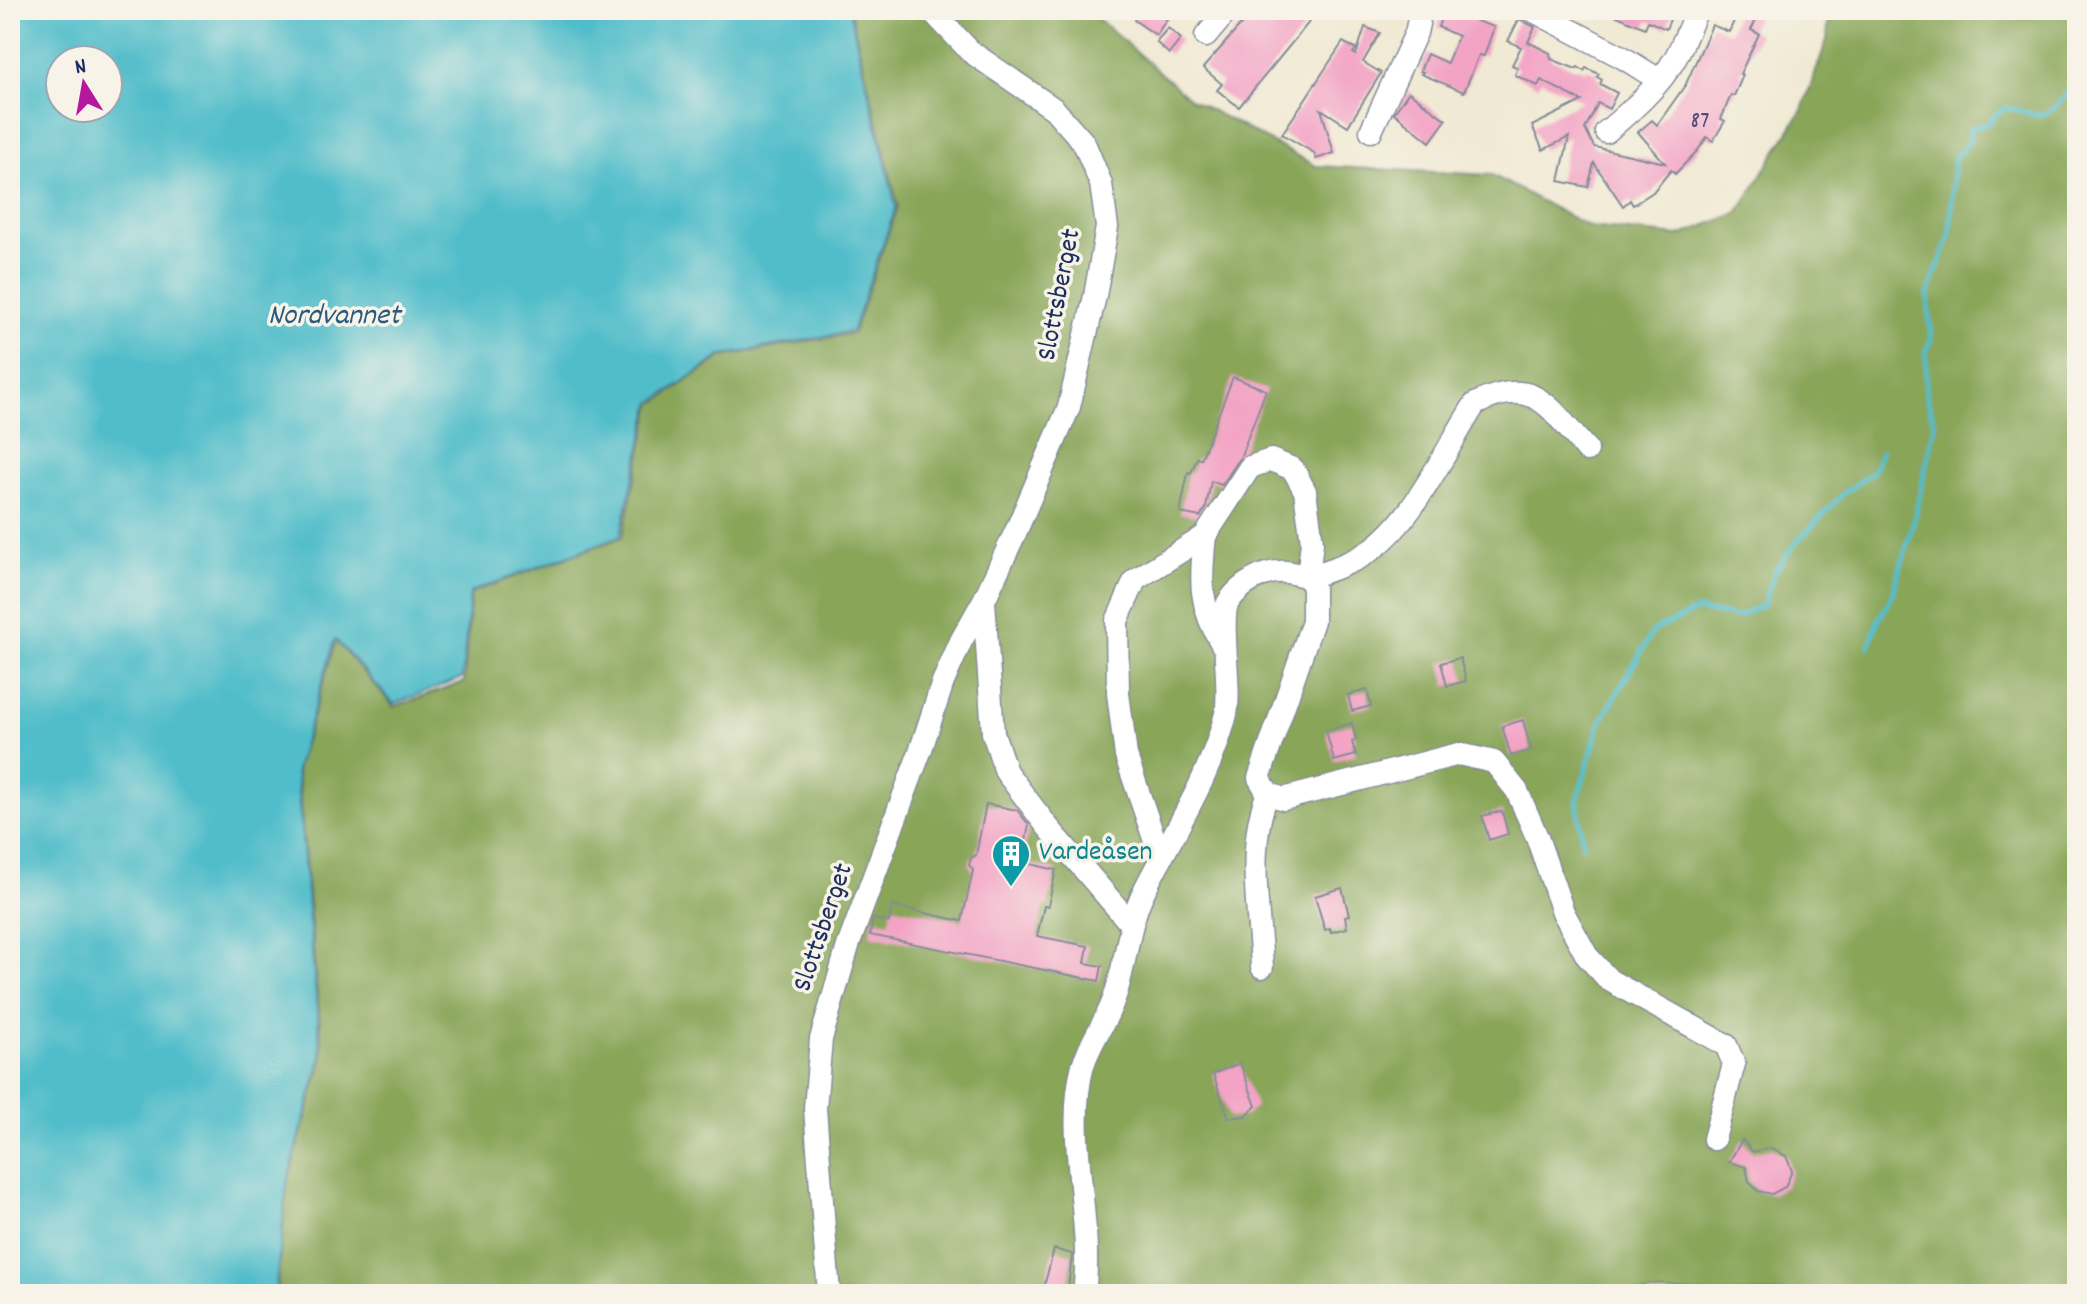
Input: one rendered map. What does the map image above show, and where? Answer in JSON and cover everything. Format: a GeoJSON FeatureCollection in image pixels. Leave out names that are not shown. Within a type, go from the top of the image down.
{"type":"FeatureCollection","features":[{"type":"Feature","properties":{"kind":"street","name":"Slottsberget"},"geometry":{"type":"LineString","coordinates":[[829,1294],[815,1108],[821,1039],[848,946],[943,682],[984,600],[1069,407],[1095,296],[1107,227],[1101,184],[1084,143],[1054,109],[971,52],[931,10]]}},
{"type":"Feature","properties":{"kind":"street"},"geometry":{"type":"LineString","coordinates":[[1206,36],[1228,10]]}},
{"type":"Feature","properties":{"kind":"street"},"geometry":{"type":"LineString","coordinates":[[1371,131],[1416,33],[1421,10]]}},
{"type":"Feature","properties":{"kind":"street"},"geometry":{"type":"LineString","coordinates":[[1532,10],[1659,80]]}},
{"type":"Feature","properties":{"kind":"street"},"geometry":{"type":"LineString","coordinates":[[1606,132],[1641,102],[1676,58],[1697,10]]}},
{"type":"Feature","properties":{"kind":"street"},"geometry":{"type":"LineString","coordinates":[[1084,1294],[1088,1265],[1076,1121],[1084,1064],[1113,1001],[1123,967],[1130,923],[1204,781],[1227,711],[1226,603],[1242,586],[1257,577],[1284,571],[1308,576],[1359,558],[1384,541],[1405,520],[1475,404],[1493,395],[1513,391],[1532,394],[1544,402],[1587,450]]}},
{"type":"Feature","properties":{"kind":"street"},"geometry":{"type":"LineString","coordinates":[[1161,859],[1126,756],[1118,693],[1117,621],[1135,580],[1205,536],[1250,467],[1271,460],[1293,469],[1305,491],[1312,542],[1308,576],[1313,588],[1313,621],[1264,758],[1259,778],[1268,793],[1283,799],[1459,754],[1494,762],[1517,791],[1563,912],[1587,956],[1609,980],[1726,1045],[1734,1064],[1714,1139]]}},
{"type":"Feature","properties":{"kind":"street"},"geometry":{"type":"LineString","coordinates":[[1205,536],[1201,569],[1203,598],[1209,623],[1226,651]]}},
{"type":"Feature","properties":{"kind":"street","name":"Slottsberget"},"geometry":{"type":"LineString","coordinates":[[984,600],[993,733],[1006,772],[1047,826],[1130,923]]}},
{"type":"Feature","properties":{"kind":"street"},"geometry":{"type":"LineString","coordinates":[[1262,967],[1255,841],[1259,814],[1268,793]]}},
{"type":"Feature","properties":{"kind":"green space"},"geometry":{"type":"Polygon","coordinates":[[[850,10],[1088,10],[1190,99],[1316,166],[1492,175],[1589,227],[1679,236],[1738,213],[1802,110],[1827,40],[1829,10],[2077,10],[2077,1294],[276,1294],[287,1184],[323,1058],[297,768],[336,641],[394,707],[464,682],[471,593],[622,537],[652,405],[722,357],[853,333],[898,206],[850,10]]]}},
{"type":"Feature","properties":{"kind":"water","name":"Nordvannet"},"geometry":{"type":"Polygon","coordinates":[[[10,10],[849,10],[896,207],[852,331],[721,356],[651,403],[620,536],[470,592],[462,678],[394,704],[335,639],[296,769],[321,1057],[287,1184],[275,1294],[10,1294],[10,10]]]}},
{"type":"Feature","properties":{"kind":"building"},"geometry":{"type":"Polygon","coordinates":[[[1141,10],[1173,10],[1156,35],[1134,20],[1141,10]]]}},
{"type":"Feature","properties":{"kind":"building"},"geometry":{"type":"Polygon","coordinates":[[[1254,10],[1294,10],[1310,21],[1239,107],[1217,90],[1222,84],[1203,68],[1254,10]]]}},
{"type":"Feature","properties":{"kind":"building"},"geometry":{"type":"Polygon","coordinates":[[[1444,10],[1494,27],[1484,56],[1479,55],[1464,92],[1420,71],[1427,54],[1447,63],[1458,36],[1438,27],[1444,10]]]}},
{"type":"Feature","properties":{"kind":"building"},"geometry":{"type":"Polygon","coordinates":[[[1603,10],[1674,10],[1666,29],[1648,21],[1645,28],[1603,10]]]}},
{"type":"Feature","properties":{"kind":"building"},"geometry":{"type":"Polygon","coordinates":[[[1739,10],[1761,10],[1751,30],[1759,34],[1740,74],[1743,75],[1734,96],[1731,95],[1721,119],[1725,121],[1713,141],[1707,137],[1675,174],[1671,170],[1653,192],[1633,205],[1630,200],[1623,206],[1594,163],[1588,187],[1559,181],[1569,137],[1543,150],[1532,126],[1582,101],[1541,80],[1538,86],[1515,75],[1518,68],[1512,65],[1521,47],[1508,41],[1519,19],[1535,27],[1528,42],[1550,53],[1551,59],[1599,74],[1600,84],[1617,93],[1609,109],[1598,103],[1585,129],[1594,147],[1665,163],[1638,132],[1652,120],[1657,125],[1686,84],[1712,25],[1729,32],[1739,10]]]}},
{"type":"Feature","properties":{"kind":"building"},"geometry":{"type":"Polygon","coordinates":[[[1365,27],[1380,33],[1363,62],[1381,73],[1348,126],[1321,109],[1334,153],[1316,159],[1314,153],[1282,134],[1343,42],[1356,49],[1353,53],[1356,55],[1365,27]]]}},
{"type":"Feature","properties":{"kind":"building"},"geometry":{"type":"Polygon","coordinates":[[[1168,28],[1181,39],[1169,54],[1156,42],[1168,28]]]}},
{"type":"Feature","properties":{"kind":"building"},"geometry":{"type":"Polygon","coordinates":[[[1409,92],[1446,120],[1430,142],[1394,113],[1409,92]]]}},
{"type":"Feature","properties":{"kind":"building"},"geometry":{"type":"Polygon","coordinates":[[[1233,377],[1266,390],[1240,458],[1222,485],[1211,481],[1206,508],[1200,517],[1180,513],[1188,472],[1191,473],[1197,458],[1201,459],[1233,377]]]}},
{"type":"Feature","properties":{"kind":"building"},"geometry":{"type":"Polygon","coordinates":[[[1460,658],[1466,681],[1447,686],[1441,663],[1460,658]]]}},
{"type":"Feature","properties":{"kind":"building"},"geometry":{"type":"Polygon","coordinates":[[[1367,690],[1371,706],[1352,711],[1348,695],[1367,690]]]}},
{"type":"Feature","properties":{"kind":"building"},"geometry":{"type":"Polygon","coordinates":[[[1523,720],[1531,750],[1511,756],[1502,726],[1523,720]]]}},
{"type":"Feature","properties":{"kind":"building"},"geometry":{"type":"Polygon","coordinates":[[[1352,723],[1356,755],[1334,761],[1326,731],[1352,723]]]}},
{"type":"Feature","properties":{"kind":"building","name":"Vardeåsen"},"geometry":{"type":"Polygon","coordinates":[[[986,804],[1017,810],[1029,825],[1022,862],[1056,870],[1037,936],[1088,946],[1085,963],[1102,966],[1099,981],[870,935],[873,919],[889,922],[892,906],[962,921],[973,870],[969,865],[976,855],[986,804]]]}},
{"type":"Feature","properties":{"kind":"building"},"geometry":{"type":"Polygon","coordinates":[[[1502,811],[1508,834],[1489,840],[1482,816],[1502,811]]]}},
{"type":"Feature","properties":{"kind":"building"},"geometry":{"type":"Polygon","coordinates":[[[1342,888],[1349,915],[1345,916],[1347,928],[1331,932],[1330,928],[1325,930],[1315,896],[1342,888]]]}},
{"type":"Feature","properties":{"kind":"building"},"geometry":{"type":"Polygon","coordinates":[[[1240,1063],[1256,1106],[1246,1116],[1229,1118],[1213,1074],[1240,1063]]]}},
{"type":"Feature","properties":{"kind":"building"},"geometry":{"type":"Polygon","coordinates":[[[1742,1140],[1753,1152],[1771,1148],[1786,1156],[1792,1171],[1785,1187],[1772,1194],[1758,1191],[1749,1182],[1746,1167],[1729,1162],[1742,1140]]]}},
{"type":"Feature","properties":{"kind":"building"},"geometry":{"type":"Polygon","coordinates":[[[1054,1249],[1072,1254],[1067,1294],[1042,1294],[1054,1249]]]}},
{"type":"Feature","properties":{"kind":"waterway"},"geometry":{"type":"LineString","coordinates":[[1869,647],[1877,623],[1893,594],[1915,516],[1935,425],[1926,396],[1926,351],[1931,340],[1928,294],[1950,235],[1954,159],[1969,141],[1970,128],[1989,123],[2004,109],[2035,115],[2052,110],[2077,79]]}},
{"type":"Feature","properties":{"kind":"waterway"},"geometry":{"type":"LineString","coordinates":[[1583,845],[1577,801],[1600,723],[1653,631],[1697,610],[1736,617],[1763,605],[1775,571],[1794,545],[1845,492],[1873,472],[1881,452]]}},
{"type":"Feature","properties":{"kind":"place","name":"Vardeåsen"},"geometry":{"type":"Point","coordinates":[1011,888]}}]}
